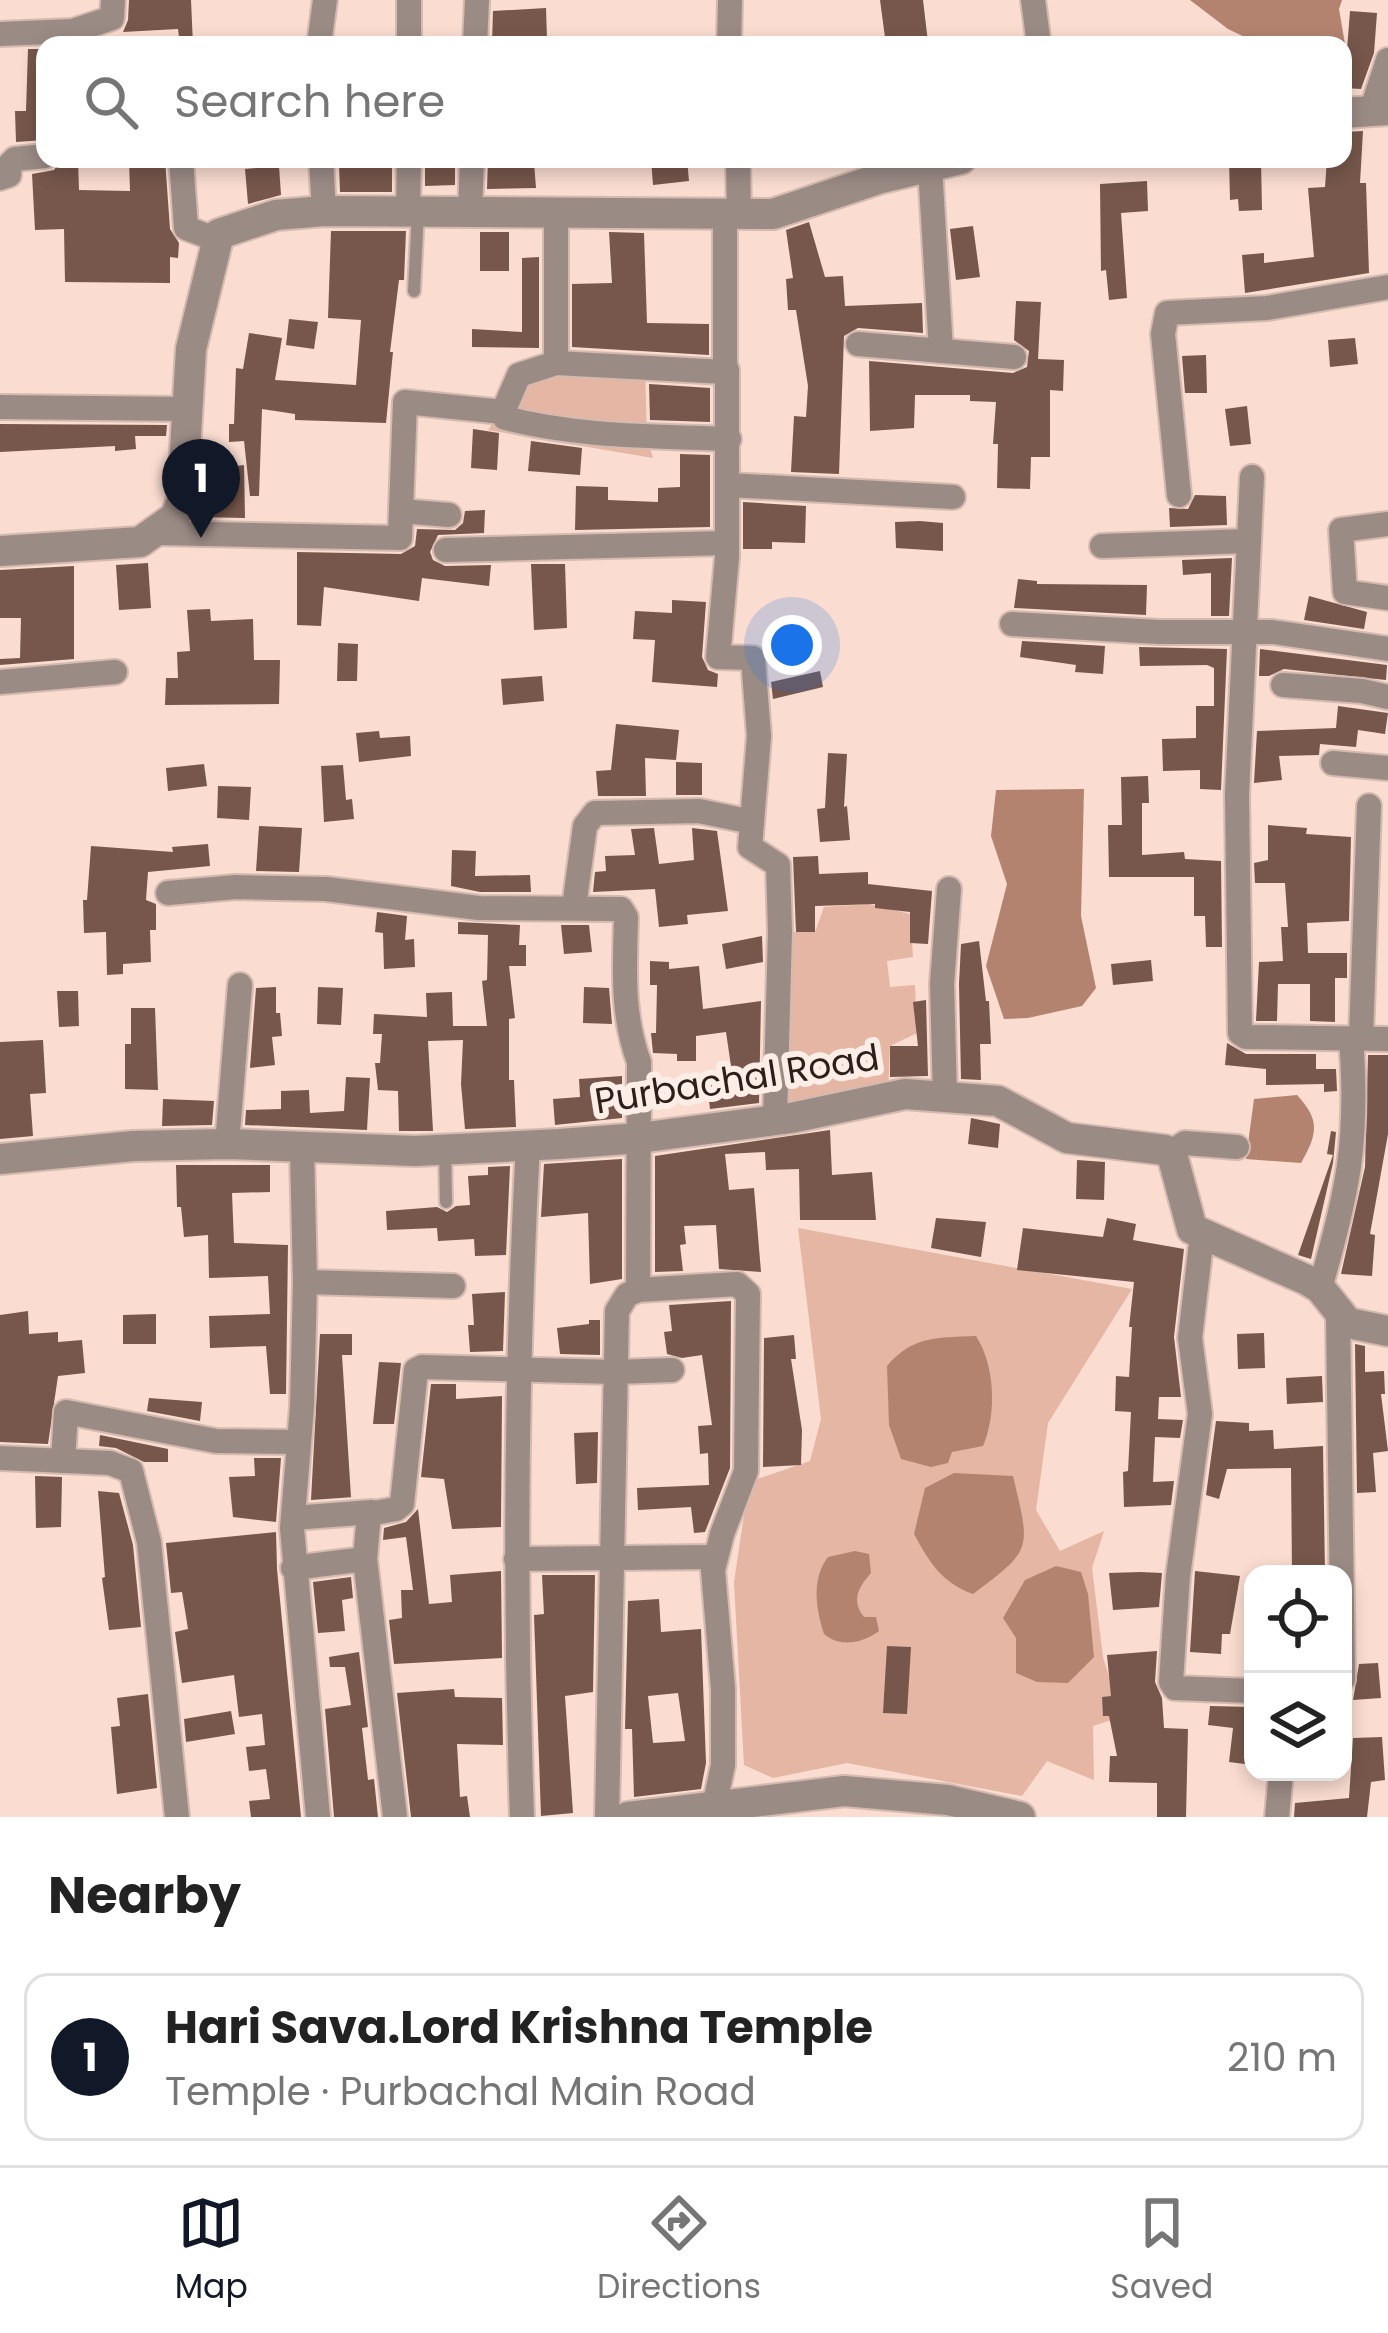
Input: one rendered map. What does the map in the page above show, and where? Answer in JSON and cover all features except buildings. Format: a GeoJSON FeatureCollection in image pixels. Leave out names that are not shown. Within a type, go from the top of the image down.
{"type":"FeatureCollection","features":[{"type":"Feature","properties":{"kind":"street"},"geometry":{"type":"LineString","coordinates":[[78,36],[112,18],[113,0]]}},
{"type":"Feature","properties":{"kind":"street"},"geometry":{"type":"LineString","coordinates":[[321,36],[325,0]]}},
{"type":"Feature","properties":{"kind":"street"},"geometry":{"type":"LineString","coordinates":[[409,0],[409,36]]}},
{"type":"Feature","properties":{"kind":"street"},"geometry":{"type":"LineString","coordinates":[[476,36],[477,0]]}},
{"type":"Feature","properties":{"kind":"street"},"geometry":{"type":"LineString","coordinates":[[729,36],[730,0]]}},
{"type":"Feature","properties":{"kind":"street"},"geometry":{"type":"LineString","coordinates":[[1033,0],[1038,36]]}},
{"type":"Feature","properties":{"kind":"street"},"geometry":{"type":"LineString","coordinates":[[0,34],[37,36]]}},
{"type":"Feature","properties":{"kind":"street"},"geometry":{"type":"LineString","coordinates":[[1368,112],[1388,60]]}},
{"type":"Feature","properties":{"kind":"street"},"geometry":{"type":"LineString","coordinates":[[0,178],[9,175],[15,159],[36,157]]}},
{"type":"Feature","properties":{"kind":"street"},"geometry":{"type":"LineString","coordinates":[[182,168],[186,228],[214,239]]}},
{"type":"Feature","properties":{"kind":"street"},"geometry":{"type":"LineString","coordinates":[[322,168],[324,211]]}},
{"type":"Feature","properties":{"kind":"street"},"geometry":{"type":"LineString","coordinates":[[410,168],[413,210]]}},
{"type":"Feature","properties":{"kind":"street"},"geometry":{"type":"LineString","coordinates":[[470,213],[472,168]]}},
{"type":"Feature","properties":{"kind":"street"},"geometry":{"type":"LineString","coordinates":[[738,168],[732,214],[728,484],[718,656],[753,658],[759,736],[750,847],[778,865],[775,1119]]}},
{"type":"Feature","properties":{"kind":"street"},"geometry":{"type":"LineString","coordinates":[[0,551],[140,542],[175,518],[182,501],[194,331],[219,234],[276,215],[324,211],[788,211],[856,185],[926,168]]}},
{"type":"Feature","properties":{"kind":"street"},"geometry":{"type":"LineString","coordinates":[[930,168],[941,351]]}},
{"type":"Feature","properties":{"kind":"street"},"geometry":{"type":"LineString","coordinates":[[556,212],[556,363]]}},
{"type":"Feature","properties":{"kind":"street"},"geometry":{"type":"LineString","coordinates":[[1179,495],[1163,334],[1167,313],[1267,308],[1388,287]]}},
{"type":"Feature","properties":{"kind":"street"},"geometry":{"type":"LineString","coordinates":[[858,344],[1014,357]]}},
{"type":"Feature","properties":{"kind":"street"},"geometry":{"type":"LineString","coordinates":[[727,370],[556,363],[519,374],[503,412],[505,418],[541,428],[607,436],[729,439]]}},
{"type":"Feature","properties":{"kind":"street"},"geometry":{"type":"LineString","coordinates":[[158,533],[400,538],[405,402],[503,412]]}},
{"type":"Feature","properties":{"kind":"street"},"geometry":{"type":"LineString","coordinates":[[0,407],[186,409]]}},
{"type":"Feature","properties":{"kind":"street"},"geometry":{"type":"LineString","coordinates":[[1252,477],[1237,794],[1242,1036],[1388,1039]]}},
{"type":"Feature","properties":{"kind":"street"},"geometry":{"type":"LineString","coordinates":[[728,484],[953,497]]}},
{"type":"Feature","properties":{"kind":"street"},"geometry":{"type":"LineString","coordinates":[[401,511],[449,515]]}},
{"type":"Feature","properties":{"kind":"street"},"geometry":{"type":"LineString","coordinates":[[1388,524],[1341,530],[1346,592],[1388,598]]}},
{"type":"Feature","properties":{"kind":"street"},"geometry":{"type":"LineString","coordinates":[[1102,546],[1248,542]]}},
{"type":"Feature","properties":{"kind":"street"},"geometry":{"type":"LineString","coordinates":[[446,550],[726,543]]}},
{"type":"Feature","properties":{"kind":"street"},"geometry":{"type":"LineString","coordinates":[[1012,624],[1244,631],[1388,649]]}},
{"type":"Feature","properties":{"kind":"street"},"geometry":{"type":"LineString","coordinates":[[0,682],[115,672]]}},
{"type":"Feature","properties":{"kind":"street"},"geometry":{"type":"LineString","coordinates":[[1283,685],[1388,697]]}},
{"type":"Feature","properties":{"kind":"street"},"geometry":{"type":"LineString","coordinates":[[1334,763],[1388,768]]}},
{"type":"Feature","properties":{"kind":"street"},"geometry":{"type":"LineString","coordinates":[[1320,1288],[1346,1199],[1354,1139],[1369,806]]}},
{"type":"Feature","properties":{"kind":"street"},"geometry":{"type":"LineString","coordinates":[[574,907],[584,826],[595,813],[699,811],[752,822]]}},
{"type":"Feature","properties":{"kind":"street"},"geometry":{"type":"LineString","coordinates":[[168,893],[236,887],[326,889],[479,908],[621,909],[626,917],[627,1029],[638,1062],[638,1290]]}},
{"type":"Feature","properties":{"kind":"street"},"geometry":{"type":"LineString","coordinates":[[945,1097],[942,984],[949,889]]}},
{"type":"Feature","properties":{"kind":"street"},"geometry":{"type":"LineString","coordinates":[[227,1144],[239,986]]}},
{"type":"Feature","properties":{"kind":"street","name":"Purbachal Road"},"geometry":{"type":"LineString","coordinates":[[0,1159],[133,1146],[445,1150],[639,1138],[775,1119],[894,1094],[998,1101],[1067,1138],[1170,1153]]}},
{"type":"Feature","properties":{"kind":"street"},"geometry":{"type":"LineString","coordinates":[[1237,1148],[1185,1143],[1170,1153],[1188,1222],[1202,1234],[1320,1288],[1348,1323],[1388,1331]]}},
{"type":"Feature","properties":{"kind":"street"},"geometry":{"type":"LineString","coordinates":[[522,1817],[516,1370],[527,1144]]}},
{"type":"Feature","properties":{"kind":"street"},"geometry":{"type":"LineString","coordinates":[[302,1149],[305,1282],[293,1568],[318,1817]]}},
{"type":"Feature","properties":{"kind":"street"},"geometry":{"type":"LineString","coordinates":[[1202,1234],[1190,1329],[1200,1414],[1178,1576],[1171,1682],[1175,1688],[1244,1690]]}},
{"type":"Feature","properties":{"kind":"street"},"geometry":{"type":"LineString","coordinates":[[305,1282],[453,1286]]}},
{"type":"Feature","properties":{"kind":"street"},"geometry":{"type":"LineString","coordinates":[[607,1817],[617,1311],[627,1294],[638,1290],[736,1284],[748,1294],[746,1471],[715,1557],[723,1765],[711,1813]]}},
{"type":"Feature","properties":{"kind":"street"},"geometry":{"type":"LineString","coordinates":[[1338,1315],[1343,1673]]}},
{"type":"Feature","properties":{"kind":"street"},"geometry":{"type":"LineString","coordinates":[[292,1518],[396,1509],[402,1504],[418,1368],[672,1370]]}},
{"type":"Feature","properties":{"kind":"street"},"geometry":{"type":"LineString","coordinates":[[63,1461],[66,1412],[216,1441],[298,1442]]}},
{"type":"Feature","properties":{"kind":"street"},"geometry":{"type":"LineString","coordinates":[[0,1458],[131,1471],[148,1542],[177,1817]]}},
{"type":"Feature","properties":{"kind":"street"},"geometry":{"type":"LineString","coordinates":[[372,1512],[365,1559],[395,1817]]}},
{"type":"Feature","properties":{"kind":"street"},"geometry":{"type":"LineString","coordinates":[[516,1559],[715,1557]]}},
{"type":"Feature","properties":{"kind":"street"},"geometry":{"type":"LineString","coordinates":[[293,1568],[365,1559]]}},
{"type":"Feature","properties":{"kind":"street"},"geometry":{"type":"LineString","coordinates":[[1277,1817],[1280,1781]]}},
{"type":"Feature","properties":{"kind":"street"},"geometry":{"type":"LineString","coordinates":[[628,1817],[948,1800],[1020,1817]]}},
{"type":"Feature","properties":{"kind":"lane"},"geometry":{"type":"LineString","coordinates":[[413,210],[414,291]]}},
{"type":"Feature","properties":{"kind":"lane"},"geometry":{"type":"LineString","coordinates":[[445,1150],[446,1202]]}},
{"type":"Feature","properties":{"kind":"shaded area"},"geometry":{"type":"Polygon","coordinates":[[[1190,0],[1342,0],[1344,36],[1242,36],[1190,0]]]}},
{"type":"Feature","properties":{"kind":"shaded area"},"geometry":{"type":"Polygon","coordinates":[[[538,361],[645,368],[647,438],[653,458],[488,430],[538,361]]]}},
{"type":"Feature","properties":{"kind":"shaded area"},"geometry":{"type":"Polygon","coordinates":[[[1084,789],[1081,916],[1096,988],[1082,1006],[1004,1019],[986,966],[1007,884],[991,836],[996,790],[1084,789]]]}},
{"type":"Feature","properties":{"kind":"shaded area"},"geometry":{"type":"Polygon","coordinates":[[[869,904],[910,914],[913,957],[887,961],[890,987],[915,985],[917,1033],[890,1046],[888,1094],[775,1119],[787,932],[815,932],[824,907],[869,904]]]}},
{"type":"Feature","properties":{"kind":"shaded area"},"geometry":{"type":"Polygon","coordinates":[[[1297,1095],[1314,1128],[1301,1163],[1246,1159],[1254,1099],[1297,1095]]]}},
{"type":"Feature","properties":{"kind":"shaded area"},"geometry":{"type":"Polygon","coordinates":[[[798,1228],[1132,1289],[1048,1423],[1036,1510],[1060,1551],[1104,1531],[1092,1568],[1103,1657],[1110,1680],[1142,1710],[1093,1726],[1094,1780],[1047,1761],[1022,1796],[847,1763],[773,1778],[744,1765],[734,1582],[749,1482],[810,1461],[821,1419],[798,1228]]]}},
{"type":"Feature","properties":{"kind":"shaded area"},"geometry":{"type":"Polygon","coordinates":[[[976,1336],[992,1390],[983,1446],[952,1452],[948,1463],[931,1467],[901,1459],[889,1425],[887,1366],[917,1343],[976,1336]]]}},
{"type":"Feature","properties":{"kind":"shaded area"},"geometry":{"type":"Polygon","coordinates":[[[954,1473],[1013,1476],[1022,1519],[1024,1534],[1017,1556],[973,1594],[937,1570],[914,1534],[925,1488],[954,1473]]]}},
{"type":"Feature","properties":{"kind":"shaded area"},"geometry":{"type":"Polygon","coordinates":[[[855,1551],[869,1554],[871,1573],[857,1599],[864,1617],[876,1617],[879,1631],[844,1642],[824,1634],[817,1584],[828,1557],[855,1551]]]}},
{"type":"Feature","properties":{"kind":"shaded area"},"geometry":{"type":"Polygon","coordinates":[[[1056,1566],[1081,1572],[1088,1594],[1094,1657],[1068,1683],[1037,1682],[1016,1673],[1016,1638],[1003,1618],[1025,1580],[1056,1566]]]}},
{"type":"Feature","properties":{"kind":"place","name":"Hari Sava.Lord Krishna Temple"},"geometry":{"type":"Point","coordinates":[201,538]}}]}
